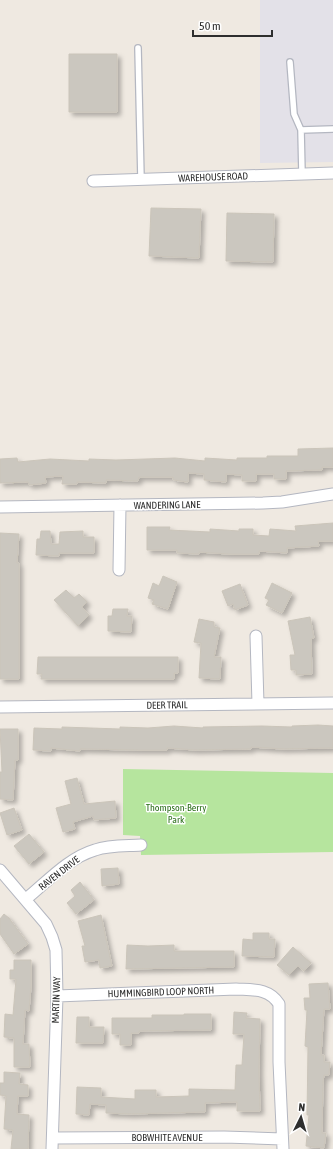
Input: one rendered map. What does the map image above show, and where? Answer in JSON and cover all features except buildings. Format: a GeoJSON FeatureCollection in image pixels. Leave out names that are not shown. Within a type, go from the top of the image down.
{"type":"FeatureCollection","features":[{"type":"Feature","properties":{"kind":"street","name":"WAREHOUSE ROAD"},"geometry":{"type":"LineString","coordinates":[[92,181],[333,172]]}},
{"type":"Feature","properties":{"kind":"street","name":"WANDERING LANE"},"geometry":{"type":"LineString","coordinates":[[0,507],[282,502],[333,494]]}},
{"type":"Feature","properties":{"kind":"street"},"geometry":{"type":"LineString","coordinates":[[119,570],[120,505]]}},
{"type":"Feature","properties":{"kind":"street"},"geometry":{"type":"LineString","coordinates":[[256,636],[258,704]]}},
{"type":"Feature","properties":{"kind":"street","name":"DEER TRAIL"},"geometry":{"type":"LineString","coordinates":[[0,707],[333,703]]}},
{"type":"Feature","properties":{"kind":"street","name":"RAVEN DRIVE"},"geometry":{"type":"LineString","coordinates":[[26,899],[66,866],[84,854],[103,847],[141,845]]}},
{"type":"Feature","properties":{"kind":"street","name":"MARTIN WAY"},"geometry":{"type":"LineString","coordinates":[[0,870],[46,924],[52,937],[57,964],[52,1149]]}},
{"type":"Feature","properties":{"kind":"street","name":"HUMMINGBIRD LOOP NORTH"},"geometry":{"type":"LineString","coordinates":[[57,996],[236,989],[271,994],[279,1004],[282,1144]]}},
{"type":"Feature","properties":{"kind":"street","name":"BOBWHITE AVENUE"},"geometry":{"type":"LineString","coordinates":[[52,1138],[224,1137],[282,1144]]}},
{"type":"Feature","properties":{"kind":"lane"},"geometry":{"type":"LineString","coordinates":[[138,48],[141,179]]}},
{"type":"Feature","properties":{"kind":"lane"},"geometry":{"type":"LineString","coordinates":[[290,62],[294,114],[301,130],[302,174]]}},
{"type":"Feature","properties":{"kind":"lane"},"geometry":{"type":"LineString","coordinates":[[301,130],[333,129]]}},
{"type":"Feature","properties":{"kind":"shaded area"},"geometry":{"type":"Polygon","coordinates":[[[260,0],[333,0],[333,162],[260,163],[260,0]]]}},
{"type":"Feature","properties":{"kind":"green space","name":"Thompson-Berry Park"},"geometry":{"type":"Polygon","coordinates":[[[123,769],[333,773],[333,852],[141,855],[140,836],[123,835],[123,769]]]}}]}
